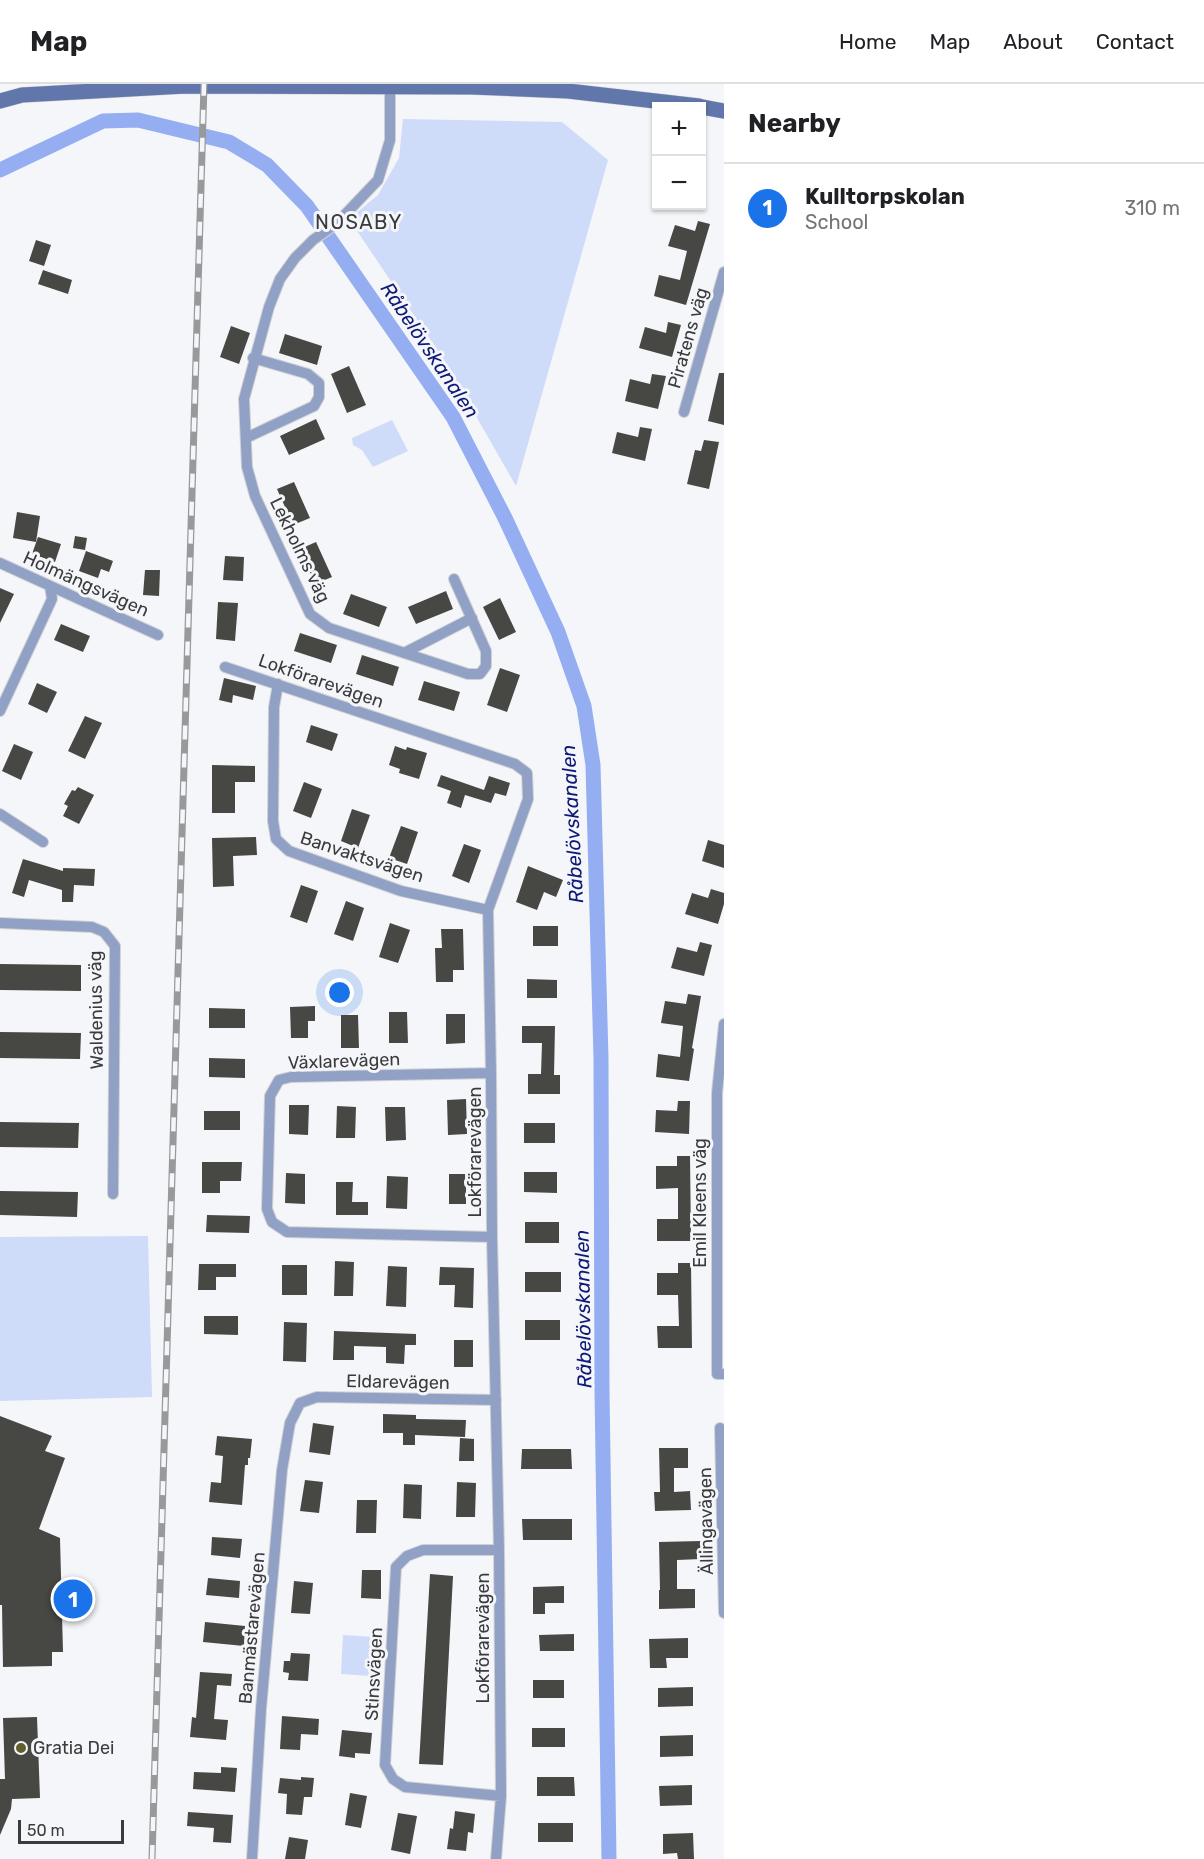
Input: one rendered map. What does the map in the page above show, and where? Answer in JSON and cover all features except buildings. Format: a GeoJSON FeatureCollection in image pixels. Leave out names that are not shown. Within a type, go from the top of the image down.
{"type":"FeatureCollection","features":[{"type":"Feature","properties":{"kind":"street"},"geometry":{"type":"LineString","coordinates":[[0,101],[22,95],[185,86],[537,87],[660,102]]}},
{"type":"Feature","properties":{"kind":"street","name":"Lekholms väg"},"geometry":{"type":"LineString","coordinates":[[390,88],[390,140],[378,180],[333,226],[313,240],[296,258],[280,279],[269,307],[244,399],[247,467],[255,496],[310,614],[329,628],[468,674],[480,674],[486,666],[486,651],[454,579]]}},
{"type":"Feature","properties":{"kind":"street"},"geometry":{"type":"LineString","coordinates":[[0,91],[22,95]]}},
{"type":"Feature","properties":{"kind":"street"},"geometry":{"type":"LineString","coordinates":[[706,108],[724,111]]}},
{"type":"Feature","properties":{"kind":"street","name":"Piratens väg"},"geometry":{"type":"LineString","coordinates":[[684,412],[724,272]]}},
{"type":"Feature","properties":{"kind":"street"},"geometry":{"type":"LineString","coordinates":[[246,438],[314,406],[319,397],[319,383],[308,374],[254,358]]}},
{"type":"Feature","properties":{"kind":"street","name":"Holmängsvägen"},"geometry":{"type":"LineString","coordinates":[[0,563],[158,635]]}},
{"type":"Feature","properties":{"kind":"street"},"geometry":{"type":"LineString","coordinates":[[0,711],[52,599],[50,586]]}},
{"type":"Feature","properties":{"kind":"street"},"geometry":{"type":"LineString","coordinates":[[404,653],[472,618]]}},
{"type":"Feature","properties":{"kind":"street","name":"Lokförarevägen"},"geometry":{"type":"LineString","coordinates":[[225,667],[515,764],[527,773],[528,799],[488,910],[499,1550],[501,1796],[496,1859]]}},
{"type":"Feature","properties":{"kind":"street","name":"Banvaktsvägen"},"geometry":{"type":"LineString","coordinates":[[278,684],[274,718],[273,821],[276,840],[289,851],[401,891],[488,910]]}},
{"type":"Feature","properties":{"kind":"street"},"geometry":{"type":"LineString","coordinates":[[0,814],[42,842]]}},
{"type":"Feature","properties":{"kind":"street","name":"Waldenius väg"},"geometry":{"type":"LineString","coordinates":[[0,923],[92,927],[104,932],[116,946],[113,1194]]}},
{"type":"Feature","properties":{"kind":"street","name":"Emil Kleens väg"},"geometry":{"type":"LineString","coordinates":[[724,1024],[717,1094],[717,1374],[724,1374]]}},
{"type":"Feature","properties":{"kind":"street","name":"Växlarevägen"},"geometry":{"type":"LineString","coordinates":[[491,1073],[291,1077],[279,1080],[270,1096],[267,1209],[272,1222],[287,1232],[492,1237]]}},
{"type":"Feature","properties":{"kind":"street","name":"Eldarevägen"},"geometry":{"type":"LineString","coordinates":[[300,1403],[317,1397],[496,1400]]}},
{"type":"Feature","properties":{"kind":"street","name":"Banmästarevägen"},"geometry":{"type":"LineString","coordinates":[[252,1859],[261,1710],[282,1470],[290,1423],[300,1403]]}},
{"type":"Feature","properties":{"kind":"street","name":"Ällingavägen"},"geometry":{"type":"LineString","coordinates":[[720,1428],[724,1612]]}},
{"type":"Feature","properties":{"kind":"street","name":"Stinsvägen"},"geometry":{"type":"LineString","coordinates":[[499,1550],[423,1550],[407,1556],[396,1567],[385,1765],[393,1779],[405,1787],[501,1796]]}},
{"type":"Feature","properties":{"kind":"shaded area"},"geometry":{"type":"Polygon","coordinates":[[[403,119],[562,122],[608,160],[516,486],[442,357],[349,219],[378,195],[399,158],[403,119]]]}},
{"type":"Feature","properties":{"kind":"shaded area"},"geometry":{"type":"Polygon","coordinates":[[[392,420],[408,451],[373,467],[362,450],[353,445],[352,438],[392,420]]]}},
{"type":"Feature","properties":{"kind":"shaded area"},"geometry":{"type":"Polygon","coordinates":[[[148,1236],[152,1397],[0,1401],[0,1237],[148,1236]]]}},
{"type":"Feature","properties":{"kind":"shaded area"},"geometry":{"type":"Polygon","coordinates":[[[343,1635],[374,1637],[371,1676],[341,1674],[343,1635]]]}},
{"type":"Feature","properties":{"kind":"waterway","name":"Råbelövskanalen"},"geometry":{"type":"LineString","coordinates":[[0,170],[103,121],[138,120],[229,142],[267,165],[307,206],[453,417],[505,518],[558,632],[584,706],[593,765],[601,1058],[602,1391],[609,1859]]}},
{"type":"Feature","properties":{"kind":"railway"},"geometry":{"type":"LineString","coordinates":[[152,1859],[204,84]]}},
{"type":"Feature","properties":{"kind":"place","name":"Kulltorpskolan"},"geometry":{"type":"Point","coordinates":[73,1599]}},
{"type":"Feature","properties":{"kind":"place","name":"Gratia Dei"},"geometry":{"type":"Point","coordinates":[21,1748]}},
{"type":"Feature","properties":{"kind":"district","name":"NOSABY"},"geometry":{"type":"Point","coordinates":[359,222]}}]}
